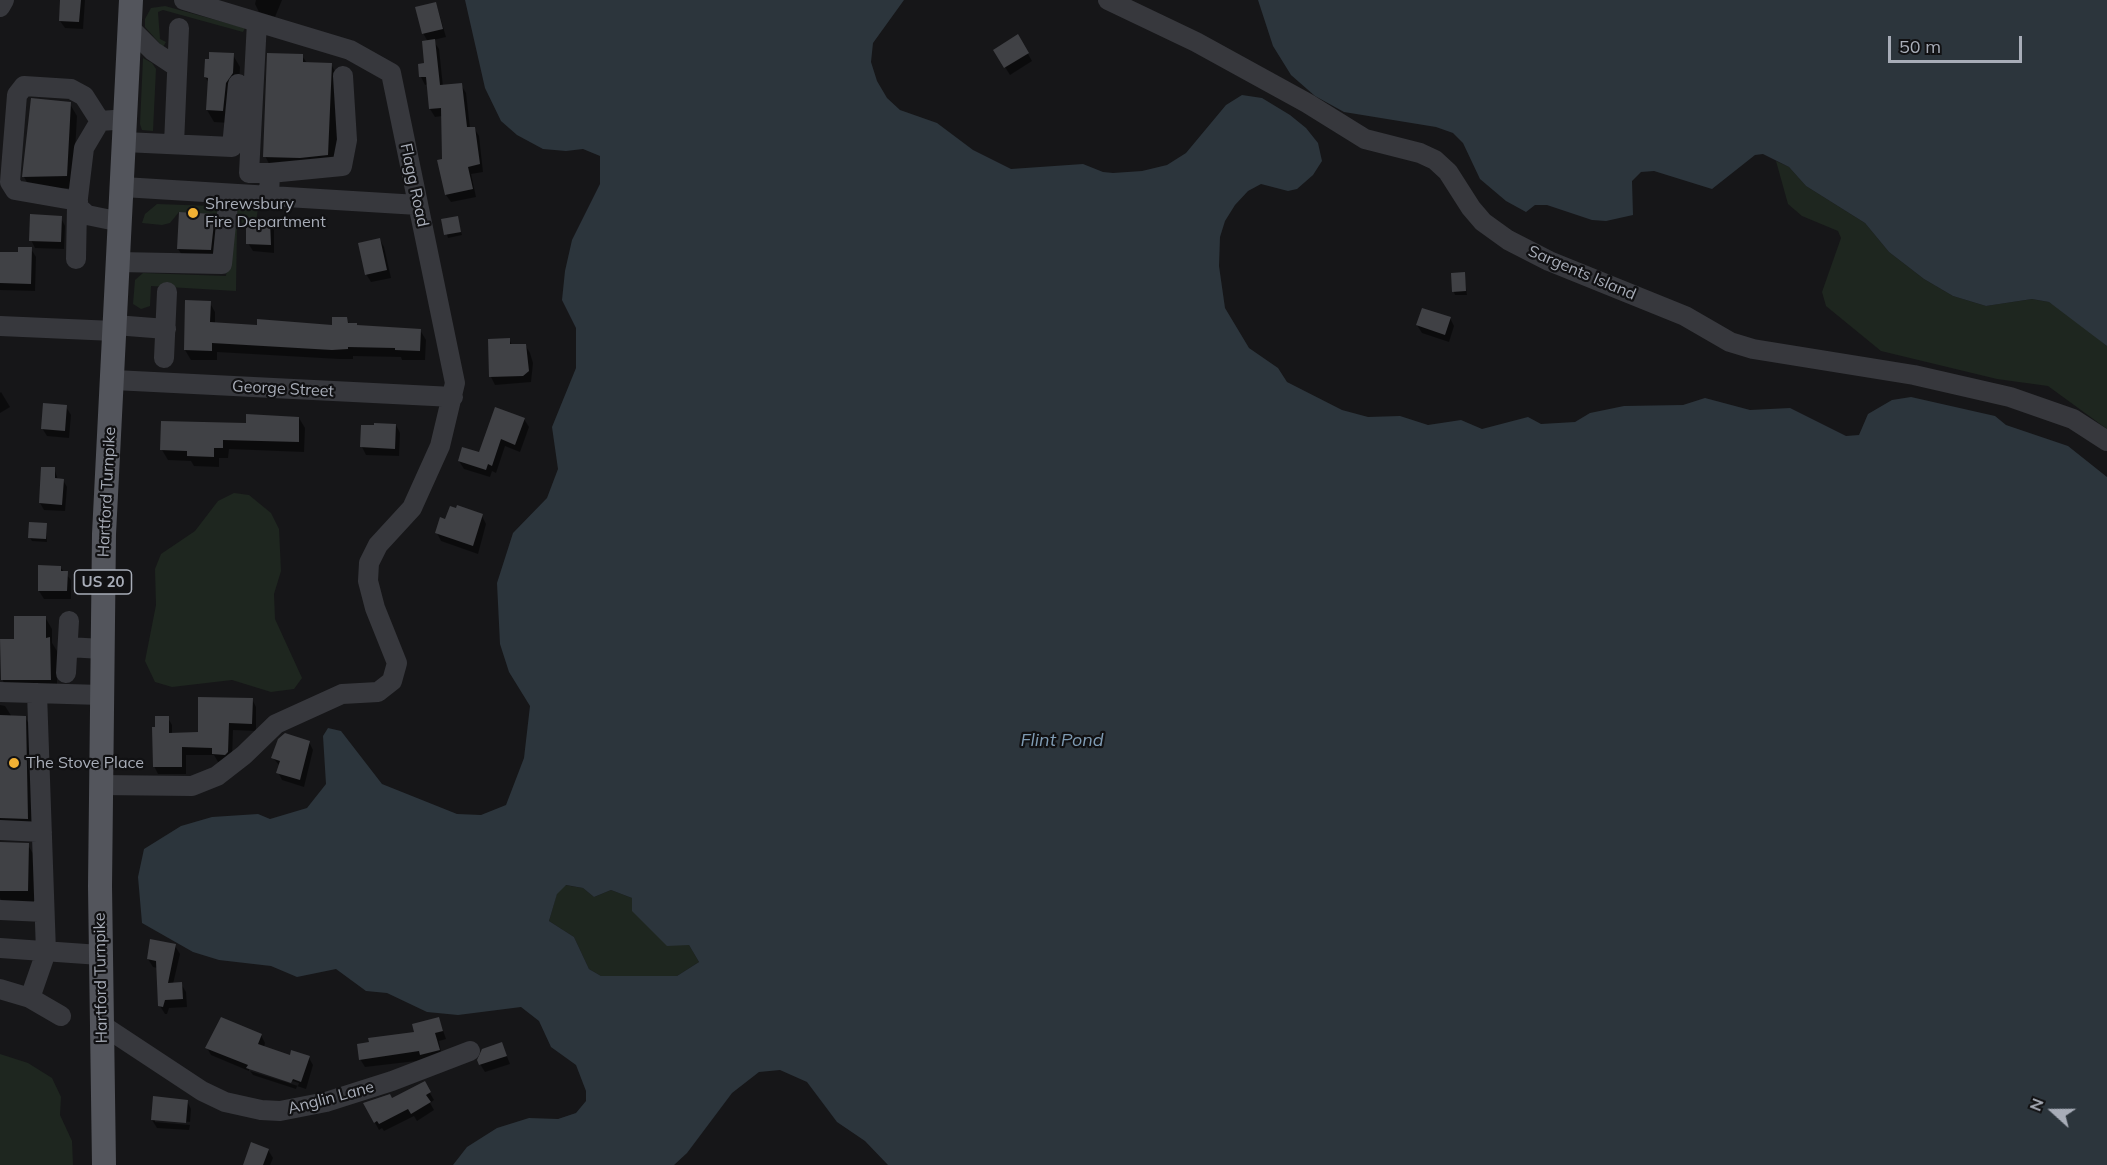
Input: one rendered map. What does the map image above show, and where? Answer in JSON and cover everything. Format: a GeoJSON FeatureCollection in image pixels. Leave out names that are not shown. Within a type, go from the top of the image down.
{"type":"FeatureCollection","features":[{"type":"Feature","properties":{"kind":"main road","name":"Hartford Turnpike"},"geometry":{"type":"LineString","coordinates":[[104,1165],[100,785],[104,534],[114,380],[114,328],[131,0]]}},
{"type":"Feature","properties":{"kind":"street"},"geometry":{"type":"LineString","coordinates":[[0,7],[4,0]]}},
{"type":"Feature","properties":{"kind":"street","name":"Flagg Road"},"geometry":{"type":"LineString","coordinates":[[100,785],[192,786],[217,776],[244,755],[276,724],[342,694],[378,692],[392,681],[397,663],[375,608],[368,581],[369,563],[378,544],[412,508],[440,446],[455,383],[391,74],[357,53],[184,0]]}},
{"type":"Feature","properties":{"kind":"street","name":"Sargents Island"},"geometry":{"type":"LineString","coordinates":[[1108,0],[1181,34],[1275,85],[1365,139],[1420,153],[1435,160],[1448,172],[1471,208],[1483,222],[1508,240],[1549,261],[1685,316],[1730,342],[1754,349],[1914,375],[2010,397],[2073,419],[2107,441]]}},
{"type":"Feature","properties":{"kind":"street"},"geometry":{"type":"LineString","coordinates":[[257,22],[249,173],[270,174],[342,166],[347,140],[343,76]]}},
{"type":"Feature","properties":{"kind":"street"},"geometry":{"type":"LineString","coordinates":[[174,144],[179,28]]}},
{"type":"Feature","properties":{"kind":"street"},"geometry":{"type":"LineString","coordinates":[[131,29],[153,51],[177,66]]}},
{"type":"Feature","properties":{"kind":"street"},"geometry":{"type":"LineString","coordinates":[[121,222],[87,216],[78,204],[15,190],[10,182],[14,120],[18,95],[24,86],[71,89],[84,96],[100,121],[125,130],[174,144],[232,147],[238,84]]}},
{"type":"Feature","properties":{"kind":"street"},"geometry":{"type":"LineString","coordinates":[[76,259],[78,204],[84,148],[100,121]]}},
{"type":"Feature","properties":{"kind":"street"},"geometry":{"type":"LineString","coordinates":[[269,196],[270,174]]}},
{"type":"Feature","properties":{"kind":"street"},"geometry":{"type":"LineString","coordinates":[[123,187],[418,205]]}},
{"type":"Feature","properties":{"kind":"street"},"geometry":{"type":"LineString","coordinates":[[118,262],[222,264],[228,194]]}},
{"type":"Feature","properties":{"kind":"street"},"geometry":{"type":"LineString","coordinates":[[164,358],[167,292]]}},
{"type":"Feature","properties":{"kind":"street"},"geometry":{"type":"LineString","coordinates":[[0,326],[166,329]]}},
{"type":"Feature","properties":{"kind":"street","name":"George Street"},"geometry":{"type":"LineString","coordinates":[[114,380],[453,398]]}},
{"type":"Feature","properties":{"kind":"street"},"geometry":{"type":"LineString","coordinates":[[66,673],[69,621]]}},
{"type":"Feature","properties":{"kind":"street"},"geometry":{"type":"LineString","coordinates":[[68,647],[102,649]]}},
{"type":"Feature","properties":{"kind":"street"},"geometry":{"type":"LineString","coordinates":[[0,692],[101,695]]}},
{"type":"Feature","properties":{"kind":"street"},"geometry":{"type":"LineString","coordinates":[[30,998],[46,952],[37,693]]}},
{"type":"Feature","properties":{"kind":"street"},"geometry":{"type":"LineString","coordinates":[[0,830],[42,832]]}},
{"type":"Feature","properties":{"kind":"street"},"geometry":{"type":"LineString","coordinates":[[0,910],[44,912]]}},
{"type":"Feature","properties":{"kind":"street"},"geometry":{"type":"LineString","coordinates":[[0,948],[100,955]]}},
{"type":"Feature","properties":{"kind":"street"},"geometry":{"type":"LineString","coordinates":[[0,989],[30,998],[61,1016]]}},
{"type":"Feature","properties":{"kind":"street","name":"Anglin Lane"},"geometry":{"type":"LineString","coordinates":[[102,1025],[202,1090],[225,1102],[280,1112],[303,1109],[371,1089],[470,1051]]}},
{"type":"Feature","properties":{"kind":"shaded area"},"geometry":{"type":"Polygon","coordinates":[[[165,6],[245,28],[243,32],[163,10],[158,12],[160,39],[166,42],[163,47],[145,27],[145,19],[151,8],[165,6]]]}},
{"type":"Feature","properties":{"kind":"shaded area"},"geometry":{"type":"Polygon","coordinates":[[[143,58],[152,63],[156,69],[153,131],[142,130],[140,124],[143,58]]]}},
{"type":"Feature","properties":{"kind":"shaded area"},"geometry":{"type":"Polygon","coordinates":[[[1776,161],[1789,167],[1806,186],[1865,223],[1889,252],[1924,279],[1953,296],[1986,306],[2032,299],[2049,302],[2070,315],[2107,346],[2107,429],[2048,386],[1997,379],[1881,351],[1826,306],[1822,292],[1841,238],[1838,231],[1802,216],[1788,204],[1776,161]]]}},
{"type":"Feature","properties":{"kind":"shaded area"},"geometry":{"type":"Polygon","coordinates":[[[157,204],[212,206],[219,208],[221,214],[179,212],[170,223],[162,225],[142,223],[145,214],[157,204]]]}},
{"type":"Feature","properties":{"kind":"shaded area"},"geometry":{"type":"Polygon","coordinates":[[[233,207],[258,209],[256,221],[237,224],[236,291],[151,286],[150,306],[141,309],[133,304],[135,280],[143,273],[226,276],[233,207]]]}},
{"type":"Feature","properties":{"kind":"shaded area"},"geometry":{"type":"Polygon","coordinates":[[[234,493],[249,495],[271,513],[279,529],[281,571],[274,594],[275,619],[302,678],[294,689],[271,692],[232,680],[172,687],[155,682],[145,661],[156,605],[155,569],[161,554],[195,531],[218,501],[234,493]]]}},
{"type":"Feature","properties":{"kind":"shaded area"},"geometry":{"type":"Polygon","coordinates":[[[565,885],[583,888],[594,897],[611,890],[632,898],[689,945],[699,962],[677,976],[601,976],[589,969],[574,937],[549,921],[557,893],[565,885]]]}},
{"type":"Feature","properties":{"kind":"shaded area"},"geometry":{"type":"Polygon","coordinates":[[[0,1054],[28,1063],[52,1078],[61,1097],[60,1115],[72,1141],[73,1165],[0,1165],[0,1054]]]}},
{"type":"Feature","properties":{"kind":"water","name":"Flint Pond"},"geometry":{"type":"Polygon","coordinates":[[[465,0],[904,0],[873,43],[871,62],[877,81],[887,98],[900,110],[937,123],[973,150],[1011,169],[1083,164],[1103,172],[1113,173],[1142,171],[1167,165],[1186,153],[1226,105],[1242,95],[1262,98],[1306,128],[1318,143],[1322,161],[1313,175],[1297,189],[1288,191],[1261,184],[1248,191],[1225,221],[1220,237],[1219,266],[1225,308],[1249,348],[1278,368],[1287,382],[1342,410],[1368,417],[1400,416],[1428,425],[1461,420],[1482,429],[1528,417],[1541,424],[1575,422],[1590,413],[1624,406],[1683,405],[1705,398],[1750,410],[1790,408],[1846,436],[1859,435],[1868,414],[1892,400],[1911,397],[1995,416],[2006,425],[2068,446],[2107,477],[2107,1165],[888,1165],[865,1141],[837,1122],[807,1082],[780,1070],[759,1072],[732,1093],[687,1153],[674,1165],[453,1165],[467,1147],[497,1128],[529,1118],[558,1119],[576,1113],[586,1101],[586,1091],[576,1065],[551,1047],[539,1021],[521,1007],[458,1015],[427,1012],[387,993],[366,991],[336,969],[297,977],[271,966],[219,960],[193,952],[142,923],[138,877],[144,849],[181,826],[212,817],[258,814],[270,819],[307,808],[326,784],[323,736],[328,728],[341,731],[382,784],[457,814],[481,815],[506,805],[524,758],[530,706],[509,672],[500,644],[497,583],[513,533],[547,498],[558,469],[552,427],[576,368],[576,328],[562,300],[565,271],[572,240],[600,184],[600,156],[583,149],[566,151],[543,149],[517,135],[501,121],[485,88],[465,0]],[[566,885],[557,894],[549,921],[574,937],[589,969],[601,976],[677,976],[699,962],[689,945],[667,946],[632,911],[632,898],[611,890],[594,897],[583,888],[566,885]]]}},
{"type":"Feature","properties":{"kind":"water"},"geometry":{"type":"Polygon","coordinates":[[[1258,0],[2107,0],[2107,346],[2049,302],[2032,299],[1986,306],[1953,296],[1924,279],[1889,252],[1865,223],[1806,186],[1789,167],[1763,154],[1755,155],[1712,189],[1654,171],[1641,172],[1632,181],[1633,215],[1606,221],[1592,220],[1547,205],[1535,205],[1526,212],[1506,201],[1480,179],[1463,143],[1453,133],[1436,127],[1344,112],[1315,96],[1291,75],[1273,46],[1258,0]]]}},
{"type":"Feature","properties":{"kind":"building"},"geometry":{"type":"Polygon","coordinates":[[[60,0],[81,0],[79,22],[59,21],[60,0]]]}},
{"type":"Feature","properties":{"kind":"building"},"geometry":{"type":"Polygon","coordinates":[[[436,2],[443,29],[422,34],[415,7],[436,2]]]}},
{"type":"Feature","properties":{"kind":"building"},"geometry":{"type":"Polygon","coordinates":[[[1018,34],[1029,53],[1004,68],[993,50],[1018,34]]]}},
{"type":"Feature","properties":{"kind":"building"},"geometry":{"type":"Polygon","coordinates":[[[435,39],[440,85],[462,83],[467,127],[475,127],[480,164],[468,167],[473,189],[445,195],[437,160],[442,159],[441,108],[429,109],[426,77],[419,77],[418,64],[424,63],[422,41],[435,39]]]}},
{"type":"Feature","properties":{"kind":"building"},"geometry":{"type":"Polygon","coordinates":[[[209,52],[234,53],[233,73],[226,83],[223,111],[206,110],[208,78],[204,77],[205,59],[209,59],[209,52]]]}},
{"type":"Feature","properties":{"kind":"building"},"geometry":{"type":"Polygon","coordinates":[[[267,53],[303,54],[303,62],[332,63],[328,155],[300,158],[263,157],[267,53]]]}},
{"type":"Feature","properties":{"kind":"building"},"geometry":{"type":"Polygon","coordinates":[[[31,98],[71,102],[67,176],[22,177],[31,98]]]}},
{"type":"Feature","properties":{"kind":"building"},"geometry":{"type":"Polygon","coordinates":[[[179,212],[215,214],[211,250],[177,249],[179,212]]]}},
{"type":"Feature","properties":{"kind":"building"},"geometry":{"type":"Polygon","coordinates":[[[30,214],[62,216],[61,242],[29,241],[30,214]]]}},
{"type":"Feature","properties":{"kind":"building"},"geometry":{"type":"Polygon","coordinates":[[[458,216],[461,232],[444,235],[441,219],[458,216]]]}},
{"type":"Feature","properties":{"kind":"building"},"geometry":{"type":"Polygon","coordinates":[[[270,221],[271,245],[246,244],[246,222],[270,221]]]}},
{"type":"Feature","properties":{"kind":"building"},"geometry":{"type":"Polygon","coordinates":[[[380,238],[387,270],[365,275],[358,243],[380,238]]]}},
{"type":"Feature","properties":{"kind":"building"},"geometry":{"type":"Polygon","coordinates":[[[18,247],[32,247],[31,284],[0,283],[0,252],[18,252],[18,247]]]}},
{"type":"Feature","properties":{"kind":"building"},"geometry":{"type":"Polygon","coordinates":[[[1465,272],[1466,291],[1452,292],[1451,273],[1465,272]]]}},
{"type":"Feature","properties":{"kind":"building"},"geometry":{"type":"Polygon","coordinates":[[[185,300],[211,301],[210,322],[257,325],[257,319],[332,325],[332,317],[347,317],[348,323],[357,323],[357,325],[421,329],[420,351],[348,347],[348,349],[332,350],[212,343],[212,351],[184,350],[185,300]]]}},
{"type":"Feature","properties":{"kind":"building"},"geometry":{"type":"Polygon","coordinates":[[[1422,308],[1451,317],[1445,335],[1416,325],[1422,308]]]}},
{"type":"Feature","properties":{"kind":"building"},"geometry":{"type":"Polygon","coordinates":[[[510,338],[510,344],[526,344],[529,371],[523,376],[489,377],[488,339],[510,338]]]}},
{"type":"Feature","properties":{"kind":"building"},"geometry":{"type":"Polygon","coordinates":[[[43,403],[67,405],[65,431],[41,429],[43,403]]]}},
{"type":"Feature","properties":{"kind":"building"},"geometry":{"type":"Polygon","coordinates":[[[495,407],[525,418],[515,445],[501,439],[492,466],[488,464],[486,470],[458,461],[462,447],[479,452],[495,407]]]}},
{"type":"Feature","properties":{"kind":"building"},"geometry":{"type":"Polygon","coordinates":[[[246,414],[299,417],[299,442],[223,440],[223,448],[214,448],[214,457],[187,456],[187,451],[160,450],[161,421],[246,423],[246,414]]]}},
{"type":"Feature","properties":{"kind":"building"},"geometry":{"type":"Polygon","coordinates":[[[374,423],[396,424],[395,449],[360,447],[361,425],[374,425],[374,423]]]}},
{"type":"Feature","properties":{"kind":"building"},"geometry":{"type":"Polygon","coordinates":[[[41,467],[55,467],[55,478],[64,479],[62,505],[39,503],[41,467]]]}},
{"type":"Feature","properties":{"kind":"building"},"geometry":{"type":"Polygon","coordinates":[[[457,505],[483,514],[473,546],[435,533],[440,517],[445,519],[450,506],[456,508],[457,505]]]}},
{"type":"Feature","properties":{"kind":"building"},"geometry":{"type":"Polygon","coordinates":[[[29,522],[47,523],[46,539],[28,538],[29,522]]]}},
{"type":"Feature","properties":{"kind":"building"},"geometry":{"type":"Polygon","coordinates":[[[38,565],[61,566],[61,571],[68,571],[67,591],[38,591],[38,565]]]}},
{"type":"Feature","properties":{"kind":"building"},"geometry":{"type":"Polygon","coordinates":[[[14,616],[46,616],[46,638],[50,637],[51,680],[1,680],[0,639],[14,639],[14,616]]]}},
{"type":"Feature","properties":{"kind":"building"},"geometry":{"type":"Polygon","coordinates":[[[198,697],[253,698],[252,724],[229,723],[228,752],[225,755],[212,754],[212,748],[182,747],[182,767],[153,767],[152,727],[155,727],[155,716],[169,716],[169,733],[198,732],[198,697]]]}},
{"type":"Feature","properties":{"kind":"building"},"geometry":{"type":"Polygon","coordinates":[[[0,715],[26,716],[28,819],[0,818],[0,715]]]}},
{"type":"Feature","properties":{"kind":"building"},"geometry":{"type":"Polygon","coordinates":[[[285,733],[310,741],[300,780],[276,773],[280,761],[271,758],[278,739],[285,733]]]}},
{"type":"Feature","properties":{"kind":"building"},"geometry":{"type":"Polygon","coordinates":[[[0,842],[29,843],[28,891],[0,891],[0,842]]]}},
{"type":"Feature","properties":{"kind":"building"},"geometry":{"type":"Polygon","coordinates":[[[150,939],[176,944],[168,983],[182,982],[183,999],[165,1000],[163,1007],[158,1006],[156,961],[147,959],[150,939]]]}},
{"type":"Feature","properties":{"kind":"building"},"geometry":{"type":"Polygon","coordinates":[[[221,1017],[262,1034],[258,1044],[290,1055],[291,1050],[310,1056],[301,1082],[293,1079],[291,1083],[246,1068],[248,1065],[205,1048],[221,1017]]]}},
{"type":"Feature","properties":{"kind":"building"},"geometry":{"type":"Polygon","coordinates":[[[439,1017],[443,1031],[435,1033],[440,1050],[420,1055],[419,1051],[359,1060],[357,1044],[369,1042],[368,1038],[414,1032],[412,1024],[439,1017]]]}},
{"type":"Feature","properties":{"kind":"building"},"geometry":{"type":"Polygon","coordinates":[[[502,1042],[507,1056],[479,1065],[477,1060],[482,1049],[502,1042]]]}},
{"type":"Feature","properties":{"kind":"building"},"geometry":{"type":"Polygon","coordinates":[[[425,1081],[431,1092],[426,1095],[431,1102],[411,1114],[408,1109],[379,1124],[377,1121],[374,1123],[363,1103],[390,1094],[392,1098],[425,1081]]]}},
{"type":"Feature","properties":{"kind":"building"},"geometry":{"type":"Polygon","coordinates":[[[153,1096],[188,1100],[186,1123],[151,1120],[153,1096]]]}},
{"type":"Feature","properties":{"kind":"building"},"geometry":{"type":"Polygon","coordinates":[[[251,1142],[269,1149],[263,1165],[243,1165],[251,1142]]]}},
{"type":"Feature","properties":{"kind":"place","name":"Shrewsbury Fire Department"},"geometry":{"type":"Point","coordinates":[193,213]}},
{"type":"Feature","properties":{"kind":"place","name":"The Stove Place"},"geometry":{"type":"Point","coordinates":[14,763]}}]}
